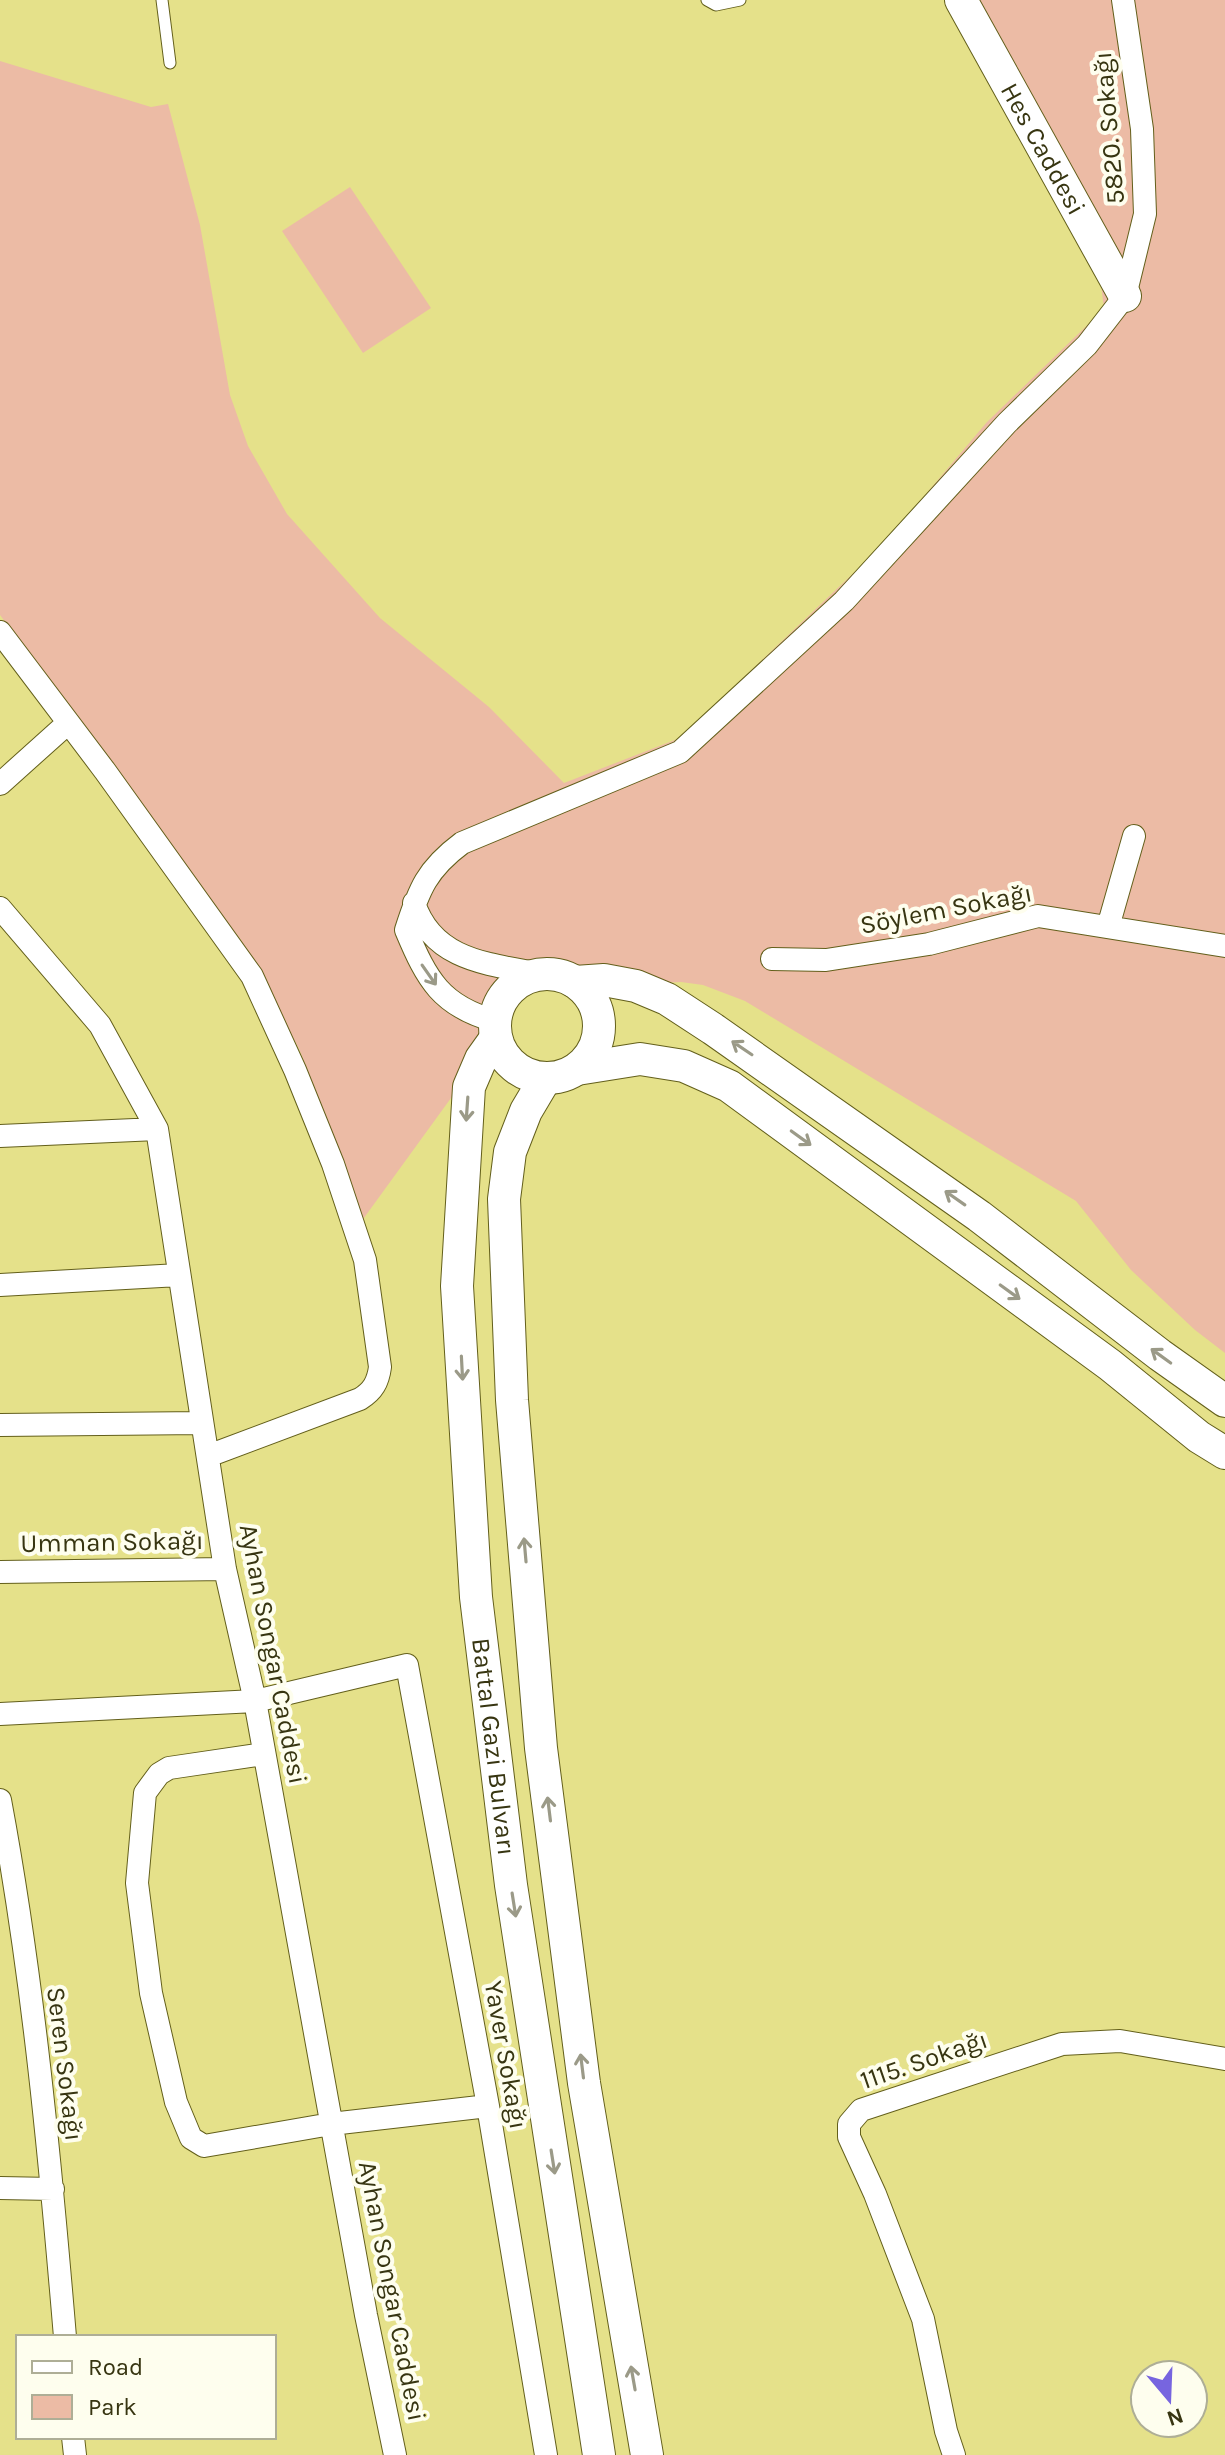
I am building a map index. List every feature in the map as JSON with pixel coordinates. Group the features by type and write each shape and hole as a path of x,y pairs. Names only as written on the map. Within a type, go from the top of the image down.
{"street":[{"name":"Hes Caddesi","path":"961,0 1125,296"},
{"name":"5820. Sokağı","path":"1123,0 1142,129 1145,214 1125,296"},
{"path":"496,1030 444,996 419,961 406,930 422,885 438,861 462,843 680,752 844,601 1007,423 1087,345 1125,296"},
{"path":"0,632 252,976 333,1164 365,1260 380,1367 379,1376 369,1393 208,1456"},
{"path":"0,784 68,723"},
{"path":"1108,927 1134,836"},
{"path":"414,903 421,923 455,954 541,974 558,975 575,982 588,993 597,1008 600,1025 597,1043 589,1058 562,1077 545,1079 514,1067 503,1054 496,1030 500,1005 510,990 524,980 541,974"},
{"name":"Ayhan Songar Caddesi","path":"0,908 100,1025 157,1129 225,1569 255,1701 366,2315 395,2455"},
{"name":"Söylem Sokağı","path":"772,959 826,960 929,944 1038,916 1225,946"},
{"path":"575,982 604,980 636,986 667,999 979,1216 1225,1401"},
{"name":"Battal Gazi Bulvarı","path":"496,1030 469,1087 457,1286 476,1597 511,1885 599,2455"},
{"path":"577,1069 640,1059 684,1066 729,1086 1110,1365 1199,1437 1225,1453"},
{"name":"Battal Gazi Bulvarı","path":"545,1079 526,1111 510,1152 504,1199 512,1400 541,1748 584,2083 647,2455"},
{"path":"0,1136 157,1129"},
{"path":"0,1285 179,1275"},
{"path":"0,1425 202,1423"},
{"name":"Umman Sokağı","path":"0,1572 225,1569"},
{"name":"Yaver Sokağı","path":"255,1701 407,1665 488,2106 546,2455"},
{"path":"0,1714 255,1701"},
{"path":"264,1754 169,1768 159,1774 145,1793 137,1883 151,1993 176,2102 196,2144 204,2146 331,2124 488,2106"},
{"name":"Seren Sokağı","path":"0,1800 12,1865 53,2189 65,2335"},
{"name":"1115. Sokağı","path":"954,2455 946,2431 923,2319 875,2194 849,2137 852,2118 861,2110 1062,2044 1120,2041 1225,2059"},
{"path":"0,2188 53,2189"}],"lane":[{"path":"162,0 170,63"},
{"path":"707,0 716,5 740,0"}],"green space":[{"path":"947,0 1225,0 1225,1353 1195,1330 1131,1270 1076,1201 745,1001 703,985 681,982 639,984 544,970 361,1222 299,1049 241,940 202,892 0,615 0,61 151,107 168,104 200,225 230,395 248,446 287,514 380,618 489,707 564,783 680,738 882,546 987,422 1104,309 1101,284"},
{"path":"350,187 431,308 363,353 282,231"}]}
